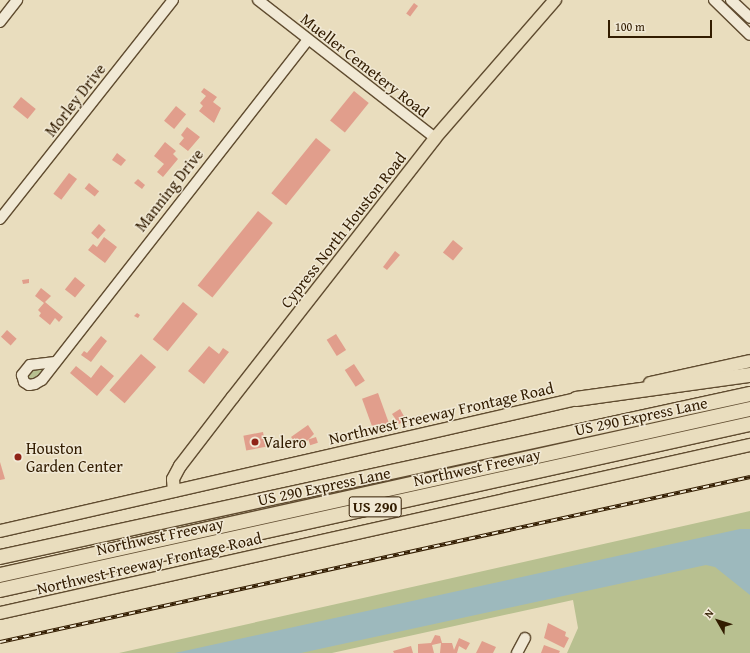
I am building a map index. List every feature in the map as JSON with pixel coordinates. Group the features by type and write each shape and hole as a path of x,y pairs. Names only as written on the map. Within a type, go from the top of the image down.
{"highway":[{"path":"576,399 750,375"},
{"name":"Northwest Freeway","path":"0,557 750,394"},
{"name":"US 290 Express Lane","path":"0,575 750,410"},
{"name":"Northwest Freeway","path":"0,590 750,424"}],"main road":[{"name":"Cypress North Houston Road","path":"174,490 174,479 180,466 435,138 555,0"},
{"name":"Northwest Freeway Frontage Road","path":"0,532 174,490 750,361"},
{"name":"Northwest Freeway Frontage Road","path":"0,614 750,445"}],"street":[{"path":"0,22 17,0"},
{"name":"Morley Drive","path":"0,219 173,0"},
{"name":"Mueller Cemetery Road","path":"258,0 435,138"},
{"path":"714,0 750,34"},
{"path":"731,0 750,18"},
{"name":"Manning Drive","path":"55,362 308,39"},
{"path":"517,653 525,638"}],"green space":[{"path":"46,367 34,382 26,380 27,372 31,368"},
{"path":"750,511 750,653 567,653 578,628 573,600 332,653 119,653"}],"water":[{"path":"740,529 750,529 750,595 715,567 706,565 301,653 175,653"}],"building":[{"path":"414,3 418,6 410,16 406,13"},
{"path":"204,88 217,97 213,102 221,108 214,123 199,111 203,106 200,103 206,96 201,92"},
{"path":"354,91 369,103 345,132 330,121"},
{"path":"21,97 36,109 28,119 13,107"},
{"path":"176,106 186,114 174,129 164,121"},
{"path":"187,127 200,137 188,151 179,144 184,138 181,135"},
{"path":"316,138 331,150 286,205 271,193"},
{"path":"165,142 176,151 173,154 178,159 163,177 157,172 164,164 154,156"},
{"path":"117,153 126,160 121,166 112,160"},
{"path":"69,173 77,179 61,200 53,194"},
{"path":"138,179 145,185 142,189 134,183"},
{"path":"89,183 99,191 95,197 85,188"},
{"path":"258,211 273,223 212,298 198,286"},
{"path":"99,224 106,230 98,239 91,233"},
{"path":"104,237 117,247 105,263 88,250 93,244 97,247"},
{"path":"453,240 463,248 453,261 443,252"},
{"path":"395,251 400,255 387,270 383,267"},
{"path":"75,277 85,285 75,298 65,289"},
{"path":"29,279 29,283 23,284 22,280"},
{"path":"41,288 51,296 45,302 63,317 59,322 55,318 50,325 39,316 41,313 38,310 44,303 35,296"},
{"path":"183,302 198,314 168,351 153,339"},
{"path":"137,313 140,315 138,318 134,316"},
{"path":"7,330 17,339 11,345 1,337"},
{"path":"336,334 346,350 337,356 327,340"},
{"path":"101,336 107,341 91,362 81,355 84,351 87,353"},
{"path":"209,346 219,354 223,348 229,352 204,384 188,371"},
{"path":"141,354 156,367 125,403 110,390"},
{"path":"354,364 365,381 356,387 345,370"},
{"path":"101,365 114,376 97,396 70,373 76,366 91,378"},
{"path":"378,393 390,426 374,432 362,399"},
{"path":"400,409 406,420 399,424 392,414"},
{"path":"308,425 314,434 300,448 291,437"},
{"path":"263,432 266,447 246,451 243,436"},
{"path":"316,437 318,443 310,445 308,439"},
{"path":"0,462 5,479 0,480"},
{"path":"548,623 566,632 565,636 569,638 564,648 544,638"},
{"path":"435,635 440,636 442,643 452,643 454,650 459,638 470,643 466,650 459,646 457,653 440,653 441,643 432,645 434,653 418,653 418,644 431,643"},
{"path":"482,641 496,647 493,653 476,653"},
{"path":"544,645 560,651 559,653 541,653"},
{"path":"411,646 413,653 394,653 393,651"}],"railway":[{"path":"0,642 750,477"}],"place":[{"name":"Valero","path":"255,442"},
{"name":"Houston Garden Center","path":"18,457"}]}
